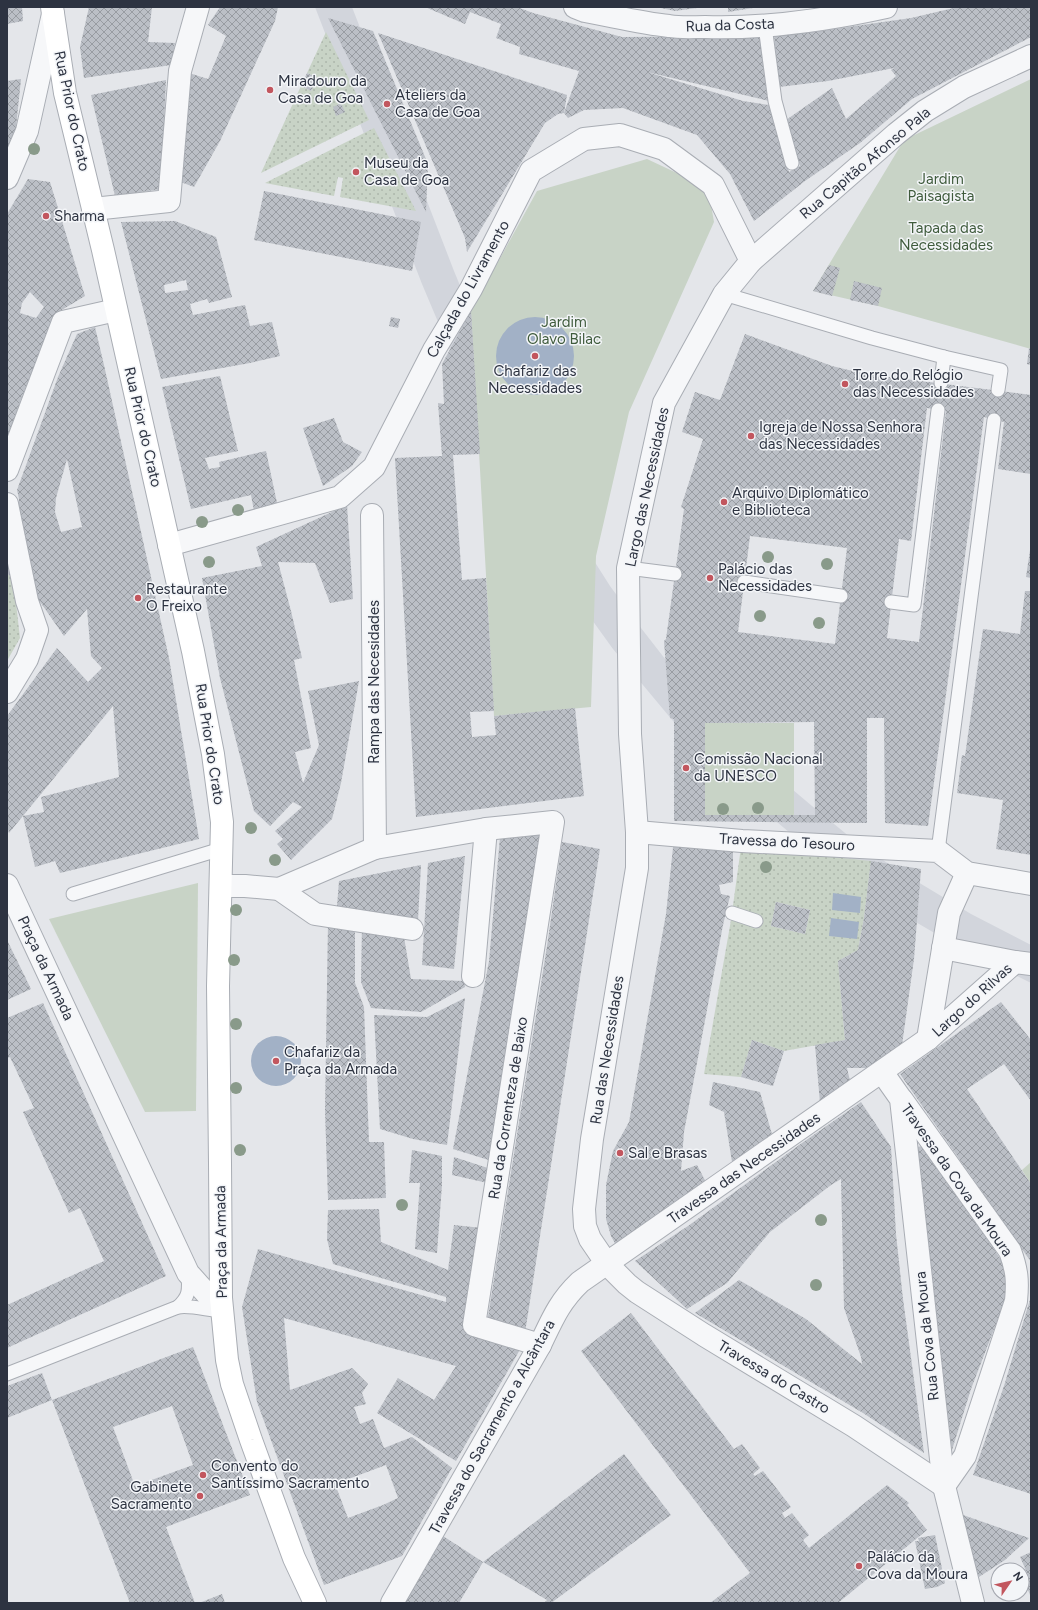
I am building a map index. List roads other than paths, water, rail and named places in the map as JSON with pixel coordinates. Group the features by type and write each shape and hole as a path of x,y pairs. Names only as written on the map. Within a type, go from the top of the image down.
{"street":[{"path":"93,209 169,201 180,71 198,7"},
{"name":"Rua da Costa","path":"575,7 585,11 670,27 722,28 765,26 848,11 886,7"},
{"path":"7,178 27,131 53,11"},
{"name":"Rua Prior do Crato","path":"53,11 65,93 93,209 193,651 213,754 222,822 221,850"},
{"name":"Rua Capitão Afonso Pala","path":"751,261 896,134 925,111 964,87 1031,56"},
{"name":"Calçada do Livramento","path":"169,545 340,497 374,467 434,350 472,289 532,171 584,139 620,135 664,149 670,153 713,185 751,261"},
{"name":"Largo das Necessidades","path":"637,832 630,734 628,568 664,404 724,294 751,261"},
{"path":"7,470 63,322 116,310"},
{"path":"7,504 27,600 37,630 27,659 7,692"},
{"name":"Rampa das Necesidades","path":"372,515 375,848"},
{"name":"Rua da Correnteza de Baixo","path":"486,830 553,822 474,1325 540,1345"},
{"path":"221,886 245,886 279,889 375,848 486,830 473,976"},
{"name":"Travessa do Tesouro","path":"637,832 742,841 938,851"},
{"name":"Rua das Necessidades","path":"606,1264 590,1239 585,1226 584,1209 592,1139 637,868 637,832"},
{"name":"Praça da Armada","path":"221,850 218,994 222,1311"},
{"path":"938,851 968,873 1031,884"},
{"name":"Largo do Rilvas","path":"928,1039 949,914 968,873"},
{"name":"Praça da Armada","path":"7,885 188,1273 222,1311"},
{"path":"279,889 315,914 412,930"},
{"name":"Largo do Rilvas","path":"943,948 1023,963"},
{"name":"Largo do Rilvas","path":"882,1072 928,1039 1023,963"},
{"name":"Travessa das Necessidades","path":"606,1264 882,1072"},
{"name":"Rua Cova da Moura","path":"882,1072 901,1099 944,1486 973,1603"},
{"name":"Travessa da Cova da Moura","path":"901,1099 1010,1251 1016,1269 1018,1283 1016,1301 965,1456 944,1486"},
{"name":"Travessa do Sacramento a Alcântara","path":"392,1603 540,1345 557,1309 568,1294 580,1282 606,1264"},
{"name":"Travessa do Castro","path":"606,1264 626,1284 637,1292 704,1335 854,1426 944,1486"},
{"path":"222,1311 225,1346 232,1384 294,1558 315,1603"}],"lane":[{"path":"765,26 775,100 792,163"},
{"path":"724,294 872,338 1001,370 998,390"},
{"path":"941,383 944,356"},
{"path":"891,602 914,605 938,410"},
{"path":"938,851 994,420"},
{"path":"628,568 675,574"},
{"path":"744,582 841,596"},
{"path":"73,894 221,850"},
{"path":"732,913 756,921"},
{"path":"178,1307 186,1299 189,1289 188,1273"},
{"path":"7,1374 178,1307 189,1306 199,1309 222,1311"}],"water":[{"name":"Chafariz das Necessidades","path":"535,317 550,320 563,328 571,341 574,356 571,371 563,384 550,392 535,395 520,392 507,384 499,371 496,356 499,341 507,328 520,320"},
{"path":"833,893 861,897 860,913 832,910"},
{"path":"831,918 859,922 857,939 829,936"},
{"name":"Chafariz da Praça da Armada","path":"276,1036 285,1038 294,1043 299,1052 301,1061 299,1070 294,1079 285,1084 276,1086 267,1084 258,1079 253,1070 251,1061 253,1052 258,1043 267,1038"}],"place":[{"name":"Miradouro da Casa de Goa","path":"270,90"},
{"name":"Ateliers da Casa de Goa","path":"387,104"},
{"name":"Museu da Casa de Goa","path":"356,172"},
{"name":"Sharma","path":"46,216"},
{"name":"Chafariz das Necessidades","path":"535,356"},
{"name":"Torre do Relógio das Necessidades","path":"845,384"},
{"name":"Igreja de Nossa Senhora das Necessidades","path":"751,436"},
{"name":"Arquivo Diplomático e Biblioteca","path":"724,502"},
{"name":"Palácio das Necessidades","path":"710,578"},
{"name":"Restaurante O Freixo","path":"138,598"},
{"name":"Comissão Nacional da UNESCO","path":"686,768"},
{"name":"Chafariz da Praça da Armada","path":"276,1061"},
{"name":"Sal e Brasas","path":"620,1153"},
{"name":"Convento do Santíssimo Sacramento","path":"203,1475"},
{"name":"Gabinete Sacramento","path":"200,1496"},
{"name":"Palácio da Cova da Moura","path":"859,1566"}],"park label":[{"name":"Jardim Paisagista","path":"941,188"},
{"name":"Tapada das Necessidades","path":"946,236"},
{"name":"Jardim Olavo Bilac","path":"564,330"}]}
